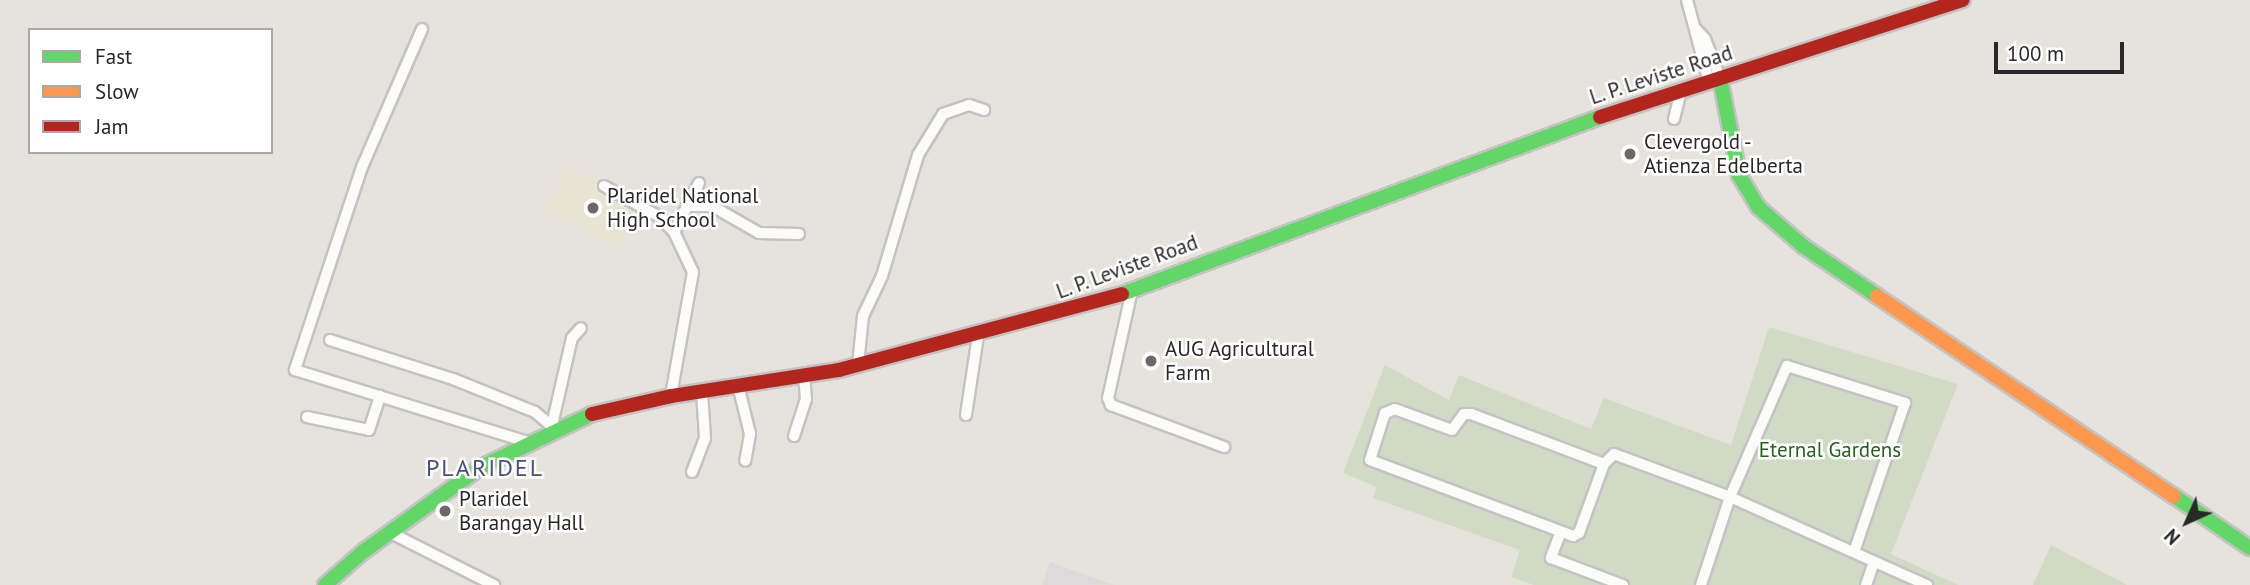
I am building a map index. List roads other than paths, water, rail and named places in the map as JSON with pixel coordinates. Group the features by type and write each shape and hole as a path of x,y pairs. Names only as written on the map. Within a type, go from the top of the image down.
{"main road":[{"name":"L. P. Leviste Road","path":"325,585 389,532 481,467 553,426 671,396 858,365 978,336 1132,290 1607,114 1963,0"},
{"path":"1714,80 1720,94 1739,175 1758,207 1802,246 2250,548"}],"street":[{"path":"1687,0 1696,29 1698,51 1714,80"},
{"path":"422,29 362,167 295,370 527,442"},
{"path":"1674,119 1681,90"},
{"path":"858,365 863,316 882,276 918,155 943,114 970,105 984,110"},
{"path":"674,232 699,183"},
{"path":"604,186 660,217 674,232 693,272 693,290 671,396"},
{"path":"687,206 712,206 759,233 799,234"},
{"path":"1132,290 1108,398 1111,405 1224,447"},
{"path":"330,340 453,379 535,412 553,426 572,338 581,328"},
{"path":"966,415 978,336"},
{"path":"1701,585 1730,497 1787,366 1905,403 1854,552"},
{"path":"794,436 806,399 804,375"},
{"path":"738,385 750,434 745,461"},
{"path":"692,472 705,438 702,391"},
{"path":"307,417 369,430 380,397"},
{"path":"1604,464 1471,414 1464,414 1452,430 1395,409 1385,413 1370,460 1374,465 1560,534 1573,536 1579,533 1604,464 1614,454 1730,497 1927,585"},
{"path":"389,532 494,585"},
{"path":"1560,534 1551,558 1623,585"},
{"path":"1867,585 1874,562"}],"place":[{"name":"Clevergold - Atienza Edelberta","path":"1630,154"},
{"name":"Plaridel National High School","path":"593,208"},
{"name":"AUG Agricultural Farm","path":"1151,361"},
{"name":"Plaridel Barangay Hall","path":"445,511"}],"district":[{"name":"PLARIDEL","path":"485,468"}],"park label":[{"name":"Eternal Gardens","path":"1830,450"}]}
